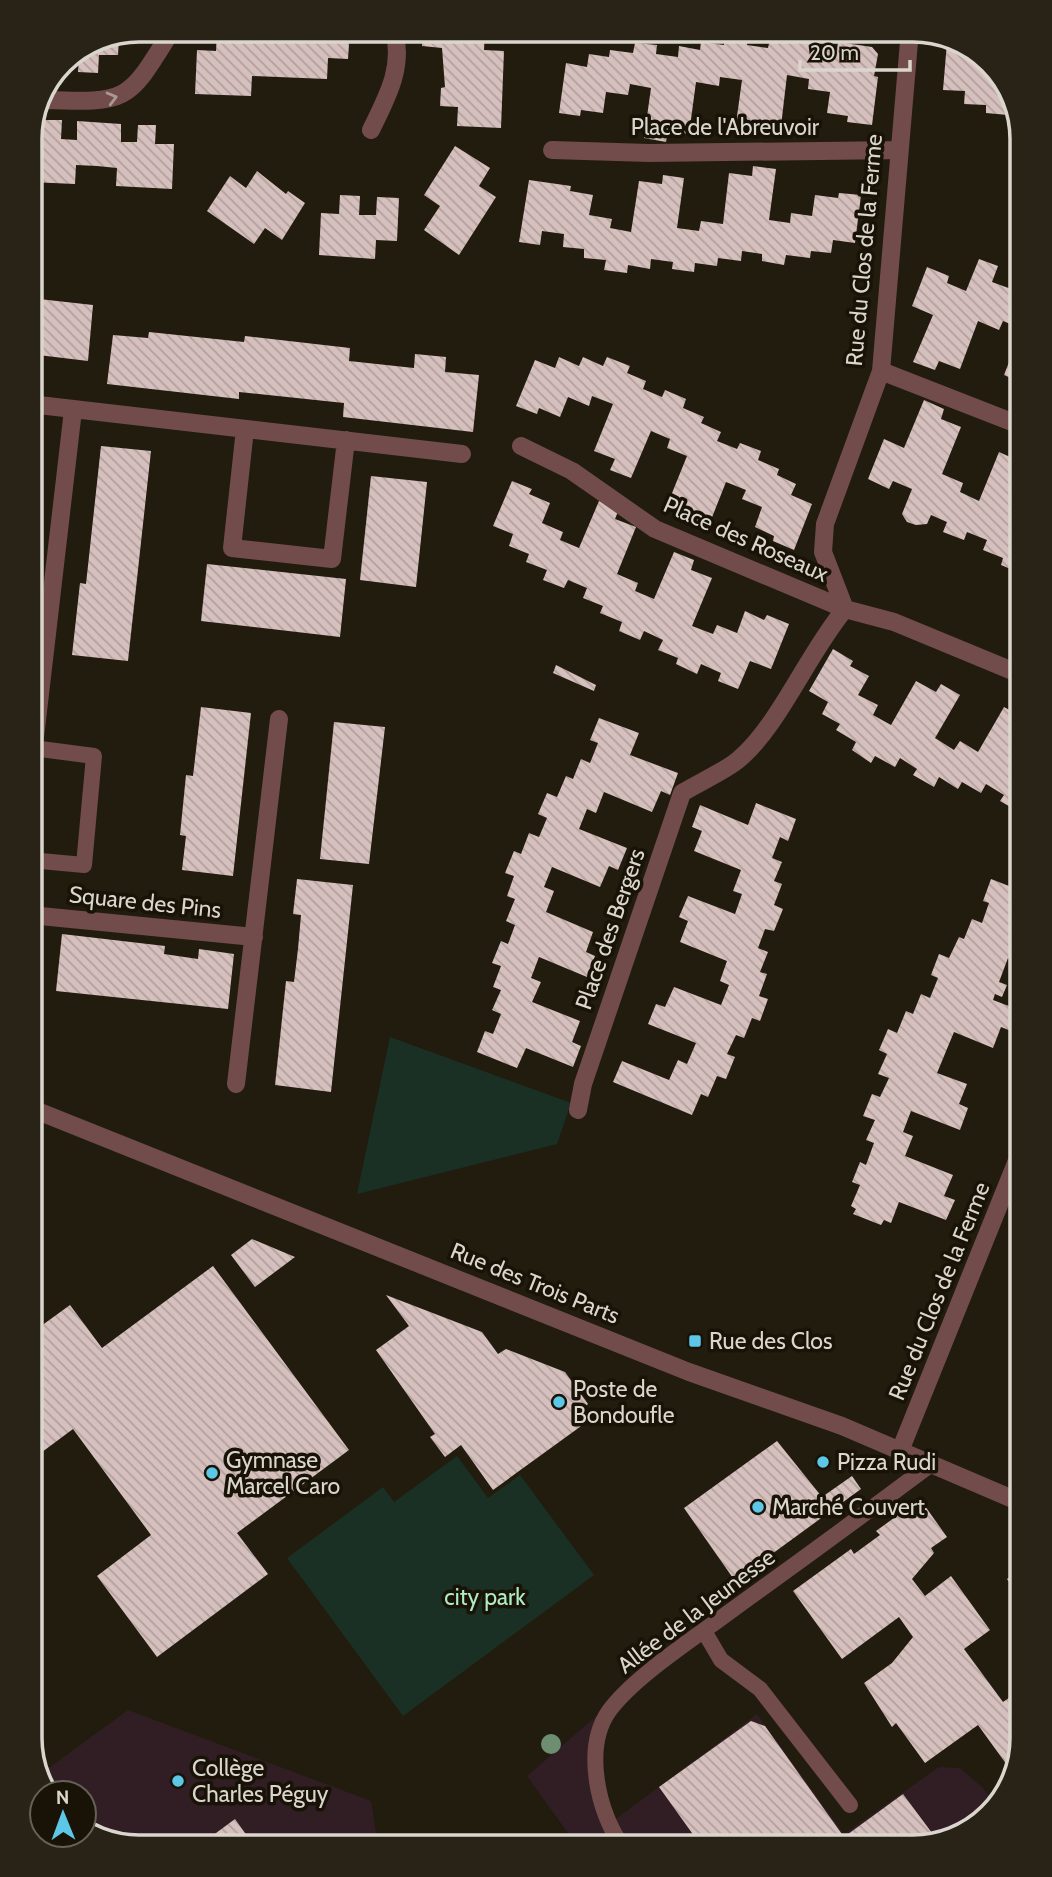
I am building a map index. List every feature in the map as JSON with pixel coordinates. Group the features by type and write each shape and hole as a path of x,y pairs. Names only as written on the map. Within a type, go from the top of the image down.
{"street":[{"path":"50,100 98,102 123,96 143,77 165,42"},
{"path":"371,130 395,81 397,42"},
{"name":"Rue du Clos de la Ferme","path":"845,609 823,552 825,524 881,371 909,42"},
{"name":"Place de l'Abreuvoir","path":"552,150 649,153 898,150"},
{"path":"881,371 1010,421"},
{"path":"42,406 462,454"},
{"path":"42,651 74,410"},
{"path":"245,429 232,548 332,559 346,440"},
{"name":"Place des Roseaux","path":"521,446 572,471 655,529 845,609"},
{"path":"845,609 894,622 1010,670"},
{"name":"Place des Bergers","path":"578,1110 583,1084 682,793 737,761 763,732 823,636 845,609"},
{"path":"236,1084 279,719"},
{"name":"Square des Pins","path":"42,916 254,937"},
{"name":"Rue des Trois Parts","path":"42,1113 678,1368 842,1426 1010,1498"},
{"name":"Rue du Clos de la Ferme","path":"900,1451 1010,1178"}],"lane":[{"path":"42,749 94,756 84,866 42,861"},
{"name":"Allée de la Jeunesse","path":"615,1835 603,1804 596,1772 598,1740 608,1713 631,1689 704,1631 930,1465"},
{"path":"704,1631 721,1660 760,1689 850,1805"}],"shaded area":[{"path":"607,1707 588,1766 591,1795 605,1827 757,1714 844,1834 939,1767 960,1768 990,1797 967,1819 938,1832 926,1834 569,1835 527,1776"},
{"name":"Collège Charles Péguy","path":"128,1710 371,1801 376,1835 120,1833 98,1826 98,1779 51,1779 47,1769"}],"green space":[{"path":"390,1037 571,1103 557,1144 357,1194"},
{"name":"city park","path":"457,1456 488,1498 520,1475 594,1575 403,1716 287,1558 383,1487 394,1502"}],"building":[{"path":"216,42 349,42 348,59 328,58 327,79 252,76 251,96 195,94 197,50 216,51"},
{"path":"422,42 484,42 484,50 504,51 501,128 457,126 458,107 440,106 441,88 445,87 442,48 422,46"},
{"path":"701,42 724,45 724,42 747,42 747,45 768,48 769,42 816,42 815,47 837,50 838,42 872,47 878,54 874,76 878,77 872,125 847,122 848,116 827,113 830,92 808,89 809,79 787,75 781,126 759,123 757,133 735,131 742,80 720,77 719,86 696,82 689,134 668,131 666,142 644,138 651,88 630,84 628,95 606,92 603,113 581,110 580,116 559,113 566,63 587,67 589,54 609,57 610,50 633,53 635,43 657,45 656,54 678,57 679,46 700,50"},
{"path":"119,44 118,55 99,55 98,73 78,72 78,63 90,55"},
{"path":"946,48 967,58 986,75 1000,96 1007,115 986,113 986,105 964,104 965,91 943,90"},
{"path":"44,120 62,120 61,139 77,140 77,121 121,124 121,142 137,142 138,125 156,125 155,144 174,144 172,189 116,186 117,168 97,166 76,165 75,184 42,183"},
{"path":"455,146 490,168 479,186 496,197 459,255 424,230 440,206 424,195"},
{"path":"753,166 776,169 769,220 790,223 791,213 812,216 815,195 838,198 839,193 861,195 855,243 833,240 831,253 811,251 810,258 786,255 784,265 762,261 762,254 742,251 741,261 718,258 717,266 695,263 694,272 672,269 673,262 651,259 650,269 628,265 627,273 604,270 606,260 584,258 584,249 563,247 564,234 542,231 540,245 519,242 529,180 571,186 570,191 593,195 589,215 612,219 610,228 631,232 639,181 662,184 663,175 684,178 677,228 699,231 701,221 723,224 729,173 752,176"},
{"path":"257,171 286,194 288,191 305,203 282,240 265,228 254,244 207,211 230,176 246,188"},
{"path":"340,195 360,196 359,215 376,215 377,197 399,198 397,241 376,240 375,259 319,255 321,213 339,214"},
{"path":"979,259 998,266 992,282 1010,289 1010,324 1003,321 999,330 978,321 960,369 939,361 935,370 913,362 933,315 912,306 927,267 949,276 947,283 966,291"},
{"path":"42,299 93,305 88,361 42,355"},
{"path":"149,332 244,342 245,336 350,348 349,361 414,368 415,354 446,357 445,372 479,375 473,432 343,417 344,403 239,392 239,399 107,384 113,335 148,338"},
{"path":"559,357 579,366 583,357 603,366 607,357 630,366 627,373 646,381 643,389 662,397 665,390 686,399 683,408 704,417 701,423 721,432 717,441 737,449 740,443 761,451 758,460 779,469 777,475 796,484 791,495 812,504 794,550 773,541 774,536 755,527 762,507 742,499 746,490 726,482 707,530 685,521 689,512 668,503 687,456 667,448 670,439 651,431 631,478 610,470 615,459 594,451 613,404 592,396 589,406 568,397 560,417 539,408 537,414 516,406 535,360 555,368"},
{"path":"1010,360 1010,378 1004,375"},
{"path":"924,400 944,409 941,419 961,427 942,474 963,483 960,492 979,501 999,452 1010,457 1010,569 1001,565 1003,558 983,550 987,540 967,532 964,540 943,532 947,522 931,515 927,524 907,522 902,514 912,489 893,481 889,489 868,479 884,439 904,448"},
{"path":"101,446 151,451 128,661 72,655 80,583 86,584"},
{"path":"371,476 427,482 416,587 360,580"},
{"path":"512,481 532,489 529,494 550,503 542,523 563,532 560,540 579,548 599,501 619,509 615,519 636,527 617,574 638,583 635,591 654,599 674,552 694,560 691,570 712,578 692,626 713,634 717,625 737,633 745,611 764,620 767,615 789,624 771,669 750,661 738,689 718,681 721,673 701,664 697,674 676,664 678,658 658,650 663,640 644,631 640,640 619,631 622,622 600,613 603,606 583,598 587,588 568,580 564,588 543,580 547,570 526,562 529,554 509,546 513,534 493,526"},
{"path":"207,564 346,579 340,637 201,621"},
{"path":"833,649 853,661 850,666 869,676 858,695 878,705 873,715 891,725 916,681 936,692 941,684 960,695 935,738 954,750 960,741 978,752 1004,707 1010,710 1010,807 1000,801 1004,795 986,784 981,793 962,782 958,789 939,777 934,787 913,775 917,769 900,758 895,767 875,756 871,763 852,750 856,742 836,730 840,724 822,714 828,702 809,691"},
{"path":"556,665 596,685 594,691 553,673"},
{"path":"201,707 251,713 233,876 182,870 186,836 180,835 186,775 193,776"},
{"path":"599,718 639,733 630,755 678,773 670,795 661,791 652,812 604,792 596,813 587,809 579,829 627,848 618,870 609,866 600,887 552,867 544,887 554,891 546,912 593,932 586,952 595,956 587,977 539,957 531,978 541,982 532,1002 580,1021 572,1042 581,1046 573,1067 526,1048 517,1068 477,1052 485,1031 493,1034 501,1014 492,1010 501,990 493,987 501,966 492,963 501,941 508,944 515,925 506,921 515,899 507,896 514,876 505,873 514,851 521,854 529,833 539,837 547,818 538,814 547,793 557,797 566,776 573,779 581,759 590,763 598,743 590,740"},
{"path":"334,722 385,727 369,864 320,859"},
{"path":"756,803 796,819 788,841 780,837 772,858 782,862 774,881 782,884 774,905 783,909 774,931 765,929 758,948 768,952 760,972 767,974 759,996 768,999 760,1021 752,1018 744,1038 736,1035 727,1054 735,1057 726,1079 717,1076 708,1097 701,1094 692,1115 613,1082 622,1061 669,1080 678,1060 687,1064 696,1043 648,1024 656,1004 665,1007 674,987 721,1005 729,985 720,981 727,961 680,942 688,921 679,917 688,896 735,914 742,894 733,891 741,870 694,851 702,831 692,827 700,805 748,825"},
{"path":"297,879 353,885 331,1092 275,1085 286,981 294,982 298,949 301,915 293,914"},
{"path":"991,879 1010,886 1010,959 1008,958 999,982 1007,985 1002,997 995,994 993,1000 1010,1007 1010,1031 1001,1027 993,1048 954,1032 937,1073 967,1084 959,1104 968,1108 960,1130 911,1111 903,1132 913,1136 905,1156 953,1175 944,1196 955,1200 946,1220 899,1202 891,1223 884,1220 881,1225 853,1214 856,1209 851,1206 860,1185 852,1182 860,1162 866,1165 874,1143 866,1140 875,1120 863,1116 872,1094 880,1097 889,1078 878,1074 887,1054 879,1050 888,1029 897,1033 906,1011 913,1014 921,994 930,998 938,978 931,975 939,954 949,958 959,937 964,939 972,919 982,923 989,903 983,901"},
{"path":"62,934 165,946 164,954 198,959 199,949 234,954 228,1009 56,991"},
{"path":"252,1239 295,1257 255,1287 231,1255"},
{"name":"Gymnase Marcel Caro","path":"213,1266 349,1450 237,1533 268,1574 157,1657 97,1576 151,1535 73,1429 42,1452 42,1325 70,1305 102,1348"},
{"path":"386,1295 482,1332 498,1354 506,1349 565,1372 588,1404 578,1413 584,1424 493,1490 461,1445 445,1457 430,1437 435,1434 376,1350 409,1326"},
{"path":"777,1441 822,1497 852,1476 861,1489 735,1581 684,1508"},
{"path":"920,1499 947,1537 931,1548 934,1553 912,1579 925,1596 951,1576 990,1630 964,1649 1003,1702 1010,1697 1010,1738 1007,1764 978,1725 925,1763 896,1723 892,1727 864,1683 892,1663 913,1637 899,1617 842,1659 793,1591 851,1549 854,1554 880,1535 876,1531"},
{"path":"751,1721 765,1726 843,1835 693,1835 659,1787"},
{"path":"903,1794 932,1833 847,1835"},
{"path":"235,1819 246,1835 213,1835"}],"place":[{"name":"Rue des Clos","path":"695,1341"},
{"name":"Poste de Bondoufle","path":"559,1402"},
{"name":"Pizza Rudi","path":"823,1462"},
{"name":"Gymnase Marcel Caro","path":"212,1473"},
{"name":"Marché Couvert","path":"758,1507"},
{"name":"Collège Charles Péguy","path":"178,1781"}]}
